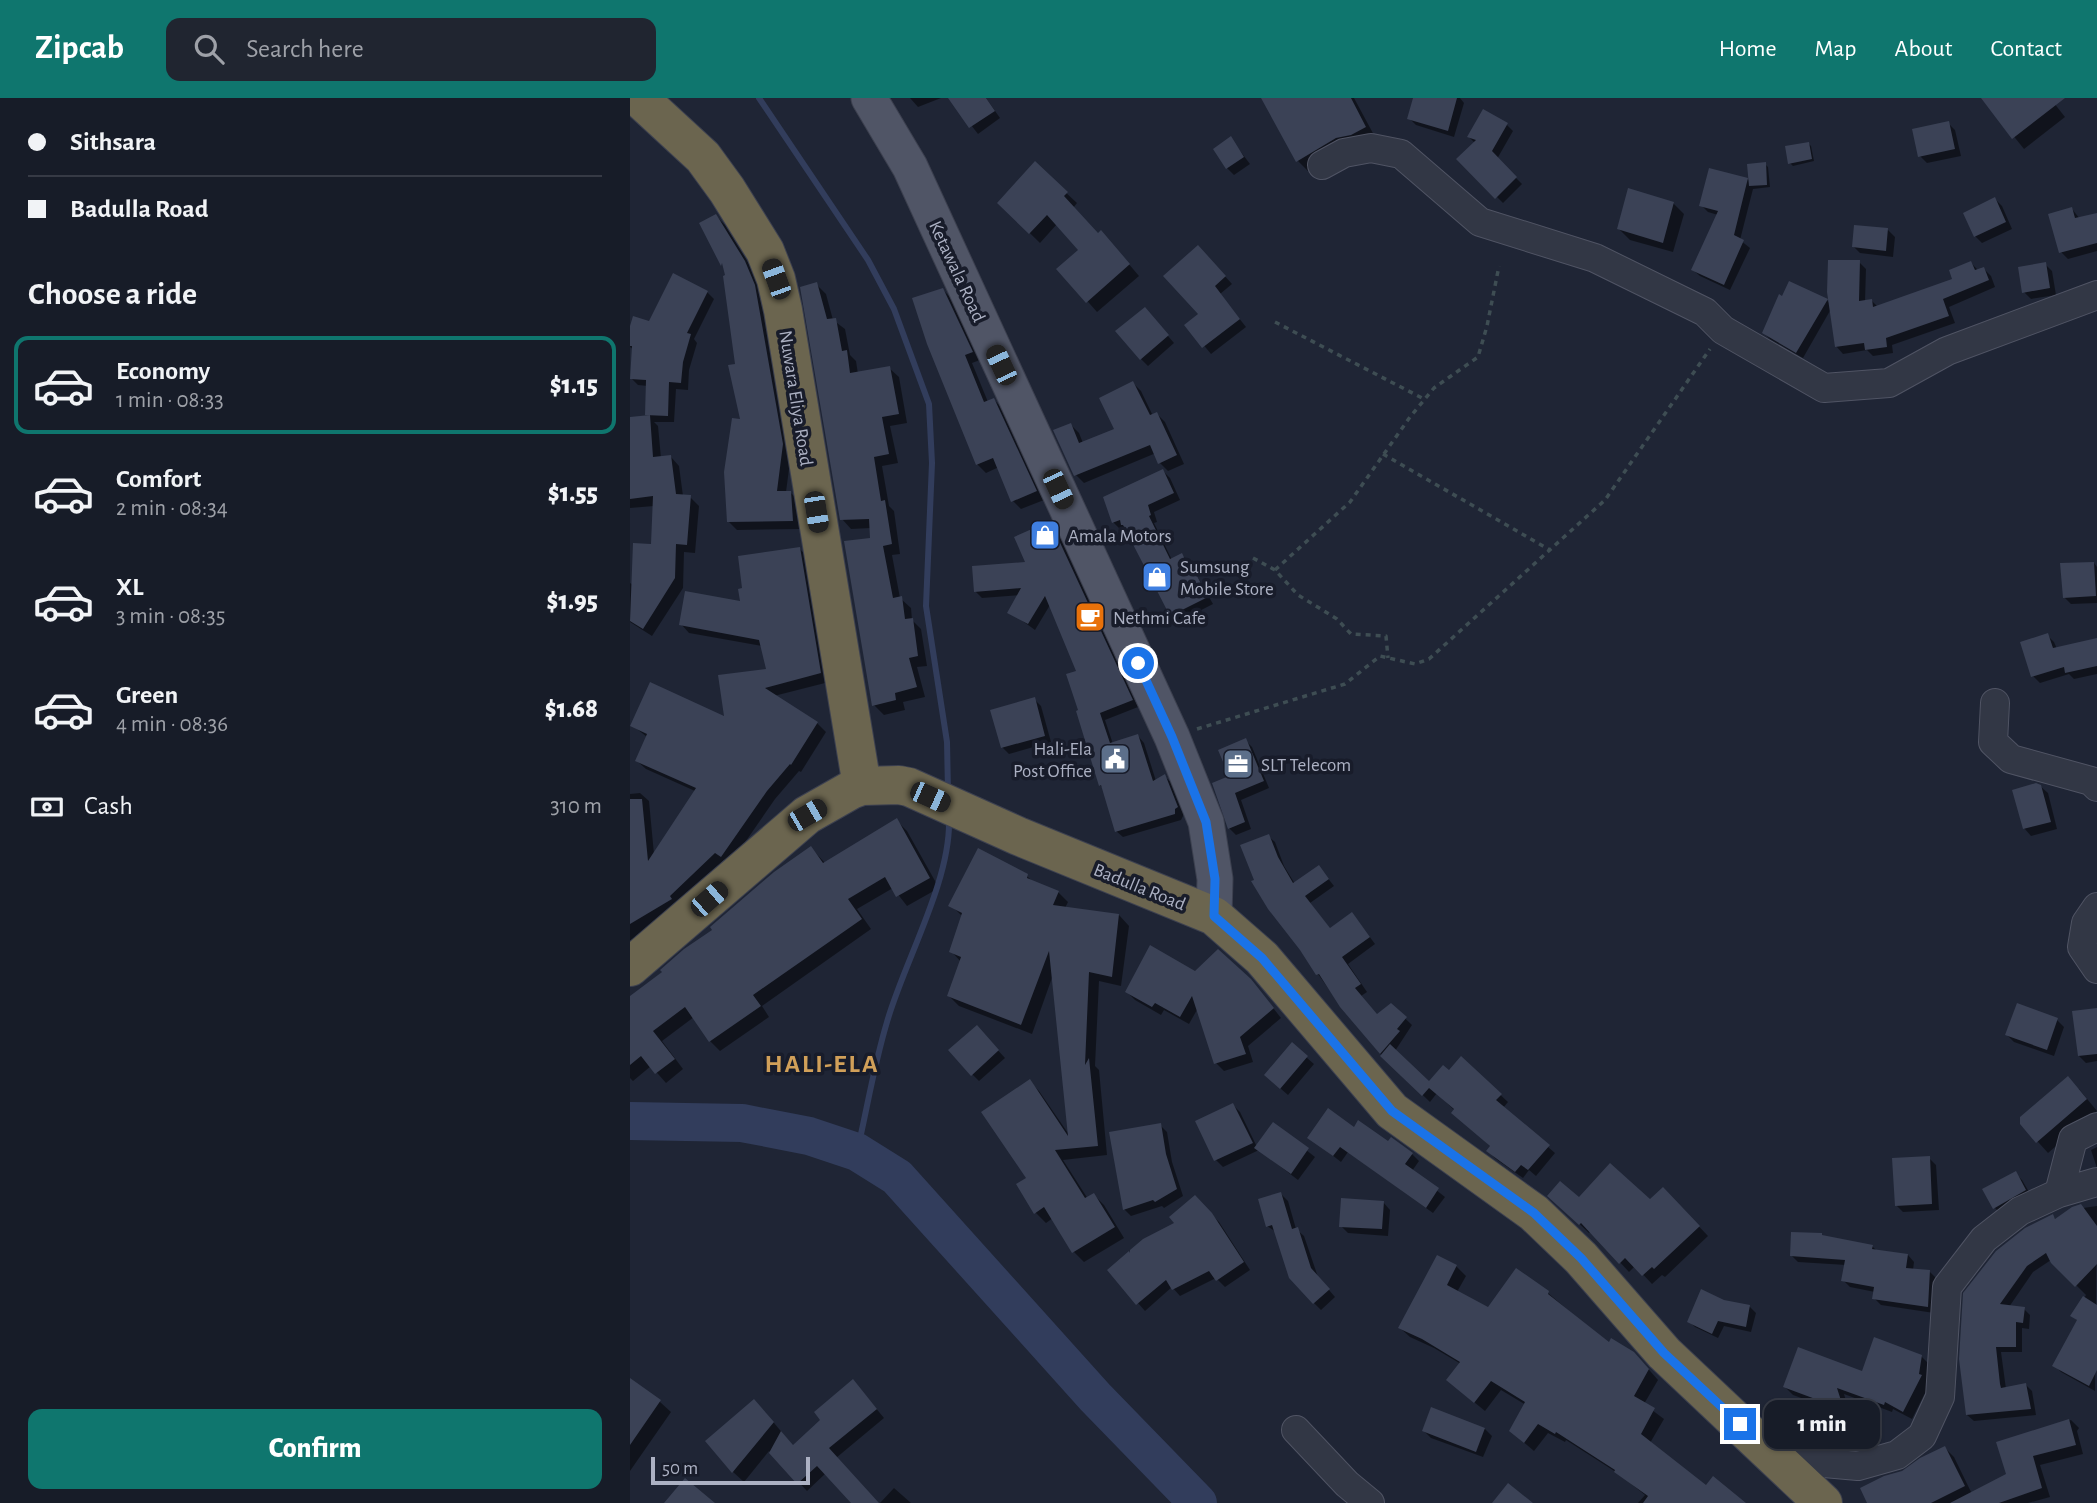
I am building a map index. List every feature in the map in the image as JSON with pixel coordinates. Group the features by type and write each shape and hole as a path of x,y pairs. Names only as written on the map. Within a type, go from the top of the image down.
{"highway":[{"name":"Nuwara Eliya Road","path":"639,98 704,157 765,251 776,279 862,786"},
{"name":"Badulla Road","path":"862,786 909,787 995,826 1214,916 1262,958 1392,1111 1534,1213 1581,1258 1664,1353 1823,1503"},
{"path":"630,967 807,815 862,786"}],"main road":[{"name":"Ketawala Road","path":"869,98 910,167 1172,737 1206,822 1215,879 1214,916"}],"street":[{"path":"1322,165 1344,153 1371,148 1401,154 1480,222 1595,258 1705,312 1723,330 1824,388 1889,383 1947,351 2097,296"},
{"path":"1994,703 1993,742 2011,759 2091,781 2097,787"},
{"path":"2097,907 2086,923 2082,947 2097,969"},
{"path":"2059,1193 2073,1139 2097,1127"},
{"path":"1779,1460 1858,1466 1897,1455 1922,1436 1940,1397 1947,1287 1983,1239 2020,1211 2059,1193 2097,1182"},
{"path":"1296,1430 1370,1503"}],"path":[{"path":"1275,570 1350,502 1434,388 1478,357 1499,266"},
{"path":"1275,322 1424,399"},
{"path":"1172,737 1345,684 1380,656 1415,664 1429,659 1605,500 1723,330"},
{"path":"1383,454 1550,550"},
{"path":"1253,558 1275,570 1298,595 1337,619 1351,634 1385,636 1388,658"}],"building":[{"path":"948,98 986,98 995,111 969,128"},
{"path":"1261,98 1351,98 1366,127 1351,135 1336,138 1296,162"},
{"path":"1413,98 1457,98 1448,131 1407,119"},
{"path":"1981,98 2065,98 2012,139"},
{"path":"1483,109 1508,123 1492,151 1517,177 1495,199 1456,159 1476,140 1467,137"},
{"path":"1949,121 1955,149 1918,157 1912,129"},
{"path":"1231,136 1244,157 1226,169 1213,149"},
{"path":"1809,142 1812,159 1788,164 1785,146"},
{"path":"1035,161 1068,192 1064,196 1098,233 1101,230 1130,264 1086,303 1056,269 1078,250 1047,215 1029,234 997,203"},
{"path":"1766,162 1767,185 1749,186 1747,164"},
{"path":"1709,168 1748,178 1734,235 1744,240 1724,285 1691,270 1718,211 1699,206"},
{"path":"1628,188 1674,202 1663,243 1617,229"},
{"path":"1995,197 2006,222 1974,237 1963,213"},
{"path":"2072,207 2075,218 2097,213 2097,243 2059,253 2048,214"},
{"path":"716,214 745,261 755,285 783,444 777,491 791,491 793,521 727,522 724,472 732,418 740,419 728,365 735,364 722,263 721,266 699,223"},
{"path":"1854,225 1888,228 1886,251 1852,247"},
{"path":"1198,245 1226,276 1215,286 1240,319 1202,348 1184,325 1198,314 1163,276"},
{"path":"1828,260 1860,260 1859,301 1872,299 1873,307 1952,279 1949,270 1971,261 1975,270 1984,267 1989,280 1943,299 1949,316 1886,338 1887,347 1865,350 1864,343 1835,347 1827,292"},
{"path":"2046,262 2050,288 2022,293 2018,267"},
{"path":"673,273 708,291 687,333 691,334 683,362 681,383 669,382 668,416 645,415 646,380 630,379 630,326 633,316 649,321"},
{"path":"1789,281 1828,299 1796,353 1762,333 1779,294 1782,296"},
{"path":"817,282 827,319 836,318 842,351 847,350 850,373 890,366 899,414 882,417 889,454 874,457 892,544 883,546 893,598 902,596 905,619 913,618 918,656 909,658 917,687 895,693 896,700 872,706 844,541 870,538 869,519 840,520 800,287"},
{"path":"943,288 973,352 965,355 984,402 994,398 1037,491 1011,502 993,458 976,465 927,344 912,298"},
{"path":"1145,307 1169,335 1140,360 1115,331"},
{"path":"1133,381 1150,415 1157,412 1177,455 1158,464 1150,445 1074,476 1053,430 1071,423 1079,443 1114,429 1099,398"},
{"path":"650,415 653,457 671,455 676,494 691,495 687,545 676,544 675,578 643,629 630,621 633,543 651,544 653,496 630,499 630,417"},
{"path":"1163,469 1174,493 1148,505 1149,516 1170,559 1182,553 1193,576 1196,574 1208,597 1170,616 1120,520 1112,523 1103,497"},
{"path":"1050,521 1133,700 1100,713 1110,743 1138,734 1153,781 1165,774 1178,807 1175,814 1115,832 1066,674 1076,671 1045,596 1028,624 1007,613 1021,588 974,592 972,566 1025,562 1014,537"},
{"path":"800,547 821,673 765,688 818,722 791,765 767,791 721,857 715,853 670,896 672,899 630,924 630,799 642,799 648,861 696,788 635,761 647,734 630,726 650,682 724,716 718,675 766,669 759,640 679,625 685,591 740,601 738,589 742,588 738,556"},
{"path":"2094,562 2096,596 2063,598 2060,563"},
{"path":"2048,633 2053,648 2097,638 2097,666 2065,673 2064,667 2031,677 2020,642"},
{"path":"1035,697 1045,736 1001,748 990,710"},
{"path":"1246,738 1264,781 1235,793 1245,822 1228,829 1212,783 1229,776 1218,750"},
{"path":"2036,783 2041,785 2051,822 2023,829 2012,790"},
{"path":"897,818 930,878 896,897 885,877 848,899 862,919 753,995 761,1006 709,1042 685,1007 653,1031 675,1059 655,1074 641,1056 630,1065 630,996 662,972 660,970 684,949 712,930 710,927 774,872 811,846 823,863"},
{"path":"1269,834 1293,883 1319,865 1329,879 1305,896 1330,928 1352,912 1370,937 1342,957 1361,984 1355,988 1377,1014 1391,1003 1407,1017 1397,1029 1400,1031 1380,1054 1340,1007 1319,974 1316,975 1251,881 1254,880 1240,845"},
{"path":"978,848 1028,874 1027,878 1059,891 1053,905 1119,914 1112,977 1089,972 1085,1065 1089,1058 1098,1146 1055,1150 1085,1198 1094,1193 1115,1227 1072,1253 1044,1207 1034,1214 1016,1184 1026,1178 981,1112 1030,1079 1068,1136 1049,951 1021,1025 947,996 961,957 949,952 962,913 948,906"},
{"path":"1150,945 1195,971 1218,949 1251,979 1274,1008 1240,1037 1246,1054 1214,1064 1192,996 1180,1017 1155,1003 1152,1007 1125,992"},
{"path":"2017,1003 2058,1018 2047,1050 2005,1035"},
{"path":"2097,1008 2097,1054 2078,1056 2072,1011"},
{"path":"977,1025 999,1050 971,1076 948,1050"},
{"path":"1292,1042 1308,1056 1280,1089 1264,1075"},
{"path":"1390,1044 1429,1081 1443,1065 1449,1070 1461,1056 1502,1094 1496,1100 1550,1145 1528,1170 1521,1165 1515,1172 1486,1151 1490,1146 1451,1113 1454,1109 1429,1088 1422,1096 1380,1056"},
{"path":"2068,1076 2087,1099 2036,1143 2020,1124 2020,1117"},
{"path":"1233,1103 1253,1143 1214,1161 1195,1121"},
{"path":"1328,1108 1354,1127 1358,1120 1388,1141 1391,1137 1413,1153 1405,1164 1439,1188 1426,1208 1340,1147 1333,1156 1307,1138"},
{"path":"1273,1122 1309,1148 1291,1174 1254,1148"},
{"path":"1161,1123 1166,1154 1177,1189 1155,1202 1153,1200 1123,1210 1109,1132"},
{"path":"1930,1156 1932,1204 1895,1206 1892,1158"},
{"path":"1610,1163 1650,1199 1663,1187 1700,1226 1654,1269 1652,1267 1642,1276 1625,1258 1619,1264 1581,1223 1579,1225 1547,1196 1560,1181 1579,1197"},
{"path":"2016,1171 2026,1190 1993,1209 1982,1189"},
{"path":"1281,1192 1292,1229 1298,1227 1311,1268 1330,1289 1313,1304 1289,1278 1272,1225 1266,1227 1258,1199"},
{"path":"1195,1195 1212,1213 1244,1262 1216,1281 1209,1271 1172,1290 1166,1280 1136,1305 1107,1270 1129,1251 1130,1253 1143,1239 1174,1223 1169,1217"},
{"path":"1341,1198 1384,1201 1382,1229 1339,1227"},
{"path":"2081,1204 2097,1226 2097,1264 2075,1287 2051,1263 2046,1253 2027,1266 2000,1304 2025,1307 2023,1323 2016,1322 2016,1347 1996,1347 2001,1388 2026,1383 2031,1409 1966,1415 1959,1359 1963,1293 1996,1251 2025,1228 2053,1214 2055,1219"},
{"path":"1791,1232 1822,1233 1873,1245 1872,1249 1908,1254 1906,1268 1930,1270 1928,1307 1872,1299 1874,1287 1841,1281 1845,1260 1790,1256"},
{"path":"1437,1255 1457,1265 1447,1285 1488,1307 1516,1268 1549,1291 1548,1294 1609,1342 1611,1338 1634,1352 1649,1369 1634,1396 1655,1408 1641,1434 1706,1485 1713,1476 1746,1503 1643,1503 1648,1496 1614,1472 1615,1470 1556,1432 1555,1434 1538,1424 1524,1443 1509,1431 1525,1402 1491,1381 1474,1403 1446,1380 1460,1362 1398,1328"},
{"path":"1701,1289 1724,1300 1750,1305 1746,1327 1718,1321 1712,1334 1687,1322"},
{"path":"2083,1296 2097,1305 2097,1370 2089,1386 2052,1366 2077,1320 2070,1316"},
{"path":"1874,1337 1922,1355 1919,1374 1922,1375 1903,1412 1885,1402 1884,1405 1837,1388 1851,1432 1811,1445 1796,1444 1785,1411 1818,1400 1783,1387 1798,1347 1862,1371"},
{"path":"630,1378 661,1400 630,1445"},
{"path":"853,1379 877,1409 829,1448 879,1503 851,1503 817,1466 797,1484 769,1453 781,1431 793,1445 820,1420 814,1412"},
{"path":"754,1399 774,1422 732,1473 705,1441"},
{"path":"1431,1407 1485,1428 1476,1452 1422,1431"},
{"path":"2069,1419 2076,1445 2033,1456 2042,1488 1999,1503 1950,1503 2006,1474 1996,1442"},
{"path":"1945,1446 1965,1486 1931,1503 1867,1503 1860,1488 1884,1476 1902,1471 1920,1458"},
{"path":"685,1478 715,1503 664,1503"},
{"path":"1508,1483 1533,1503 1492,1503"}],"waterway":[{"path":"759,98 868,260 894,309 929,404 932,463 926,606 947,742 948,791"},
{"path":"857,1152 887,1022 943,868 949,819"},
{"path":"630,1121 742,1123 809,1136 857,1152 897,1177 1095,1397 1198,1503"}],"place":[{"name":"Amala Motors","path":"1045,535"},
{"name":"Sumsung Mobile Store","path":"1157,577"},
{"name":"Nethmi Cafe","path":"1090,617"},
{"name":"Hali-Ela Post Office","path":"1115,759"},
{"name":"SLT Telecom","path":"1238,764"}],"district":[{"name":"HALI-ELA","path":"822,1063"}],"route":[{"path":"1138,663 1172,737 1206,822 1215,879 1214,916 1262,958 1392,1111 1534,1213 1581,1258 1664,1353 1740,1424"}]}
